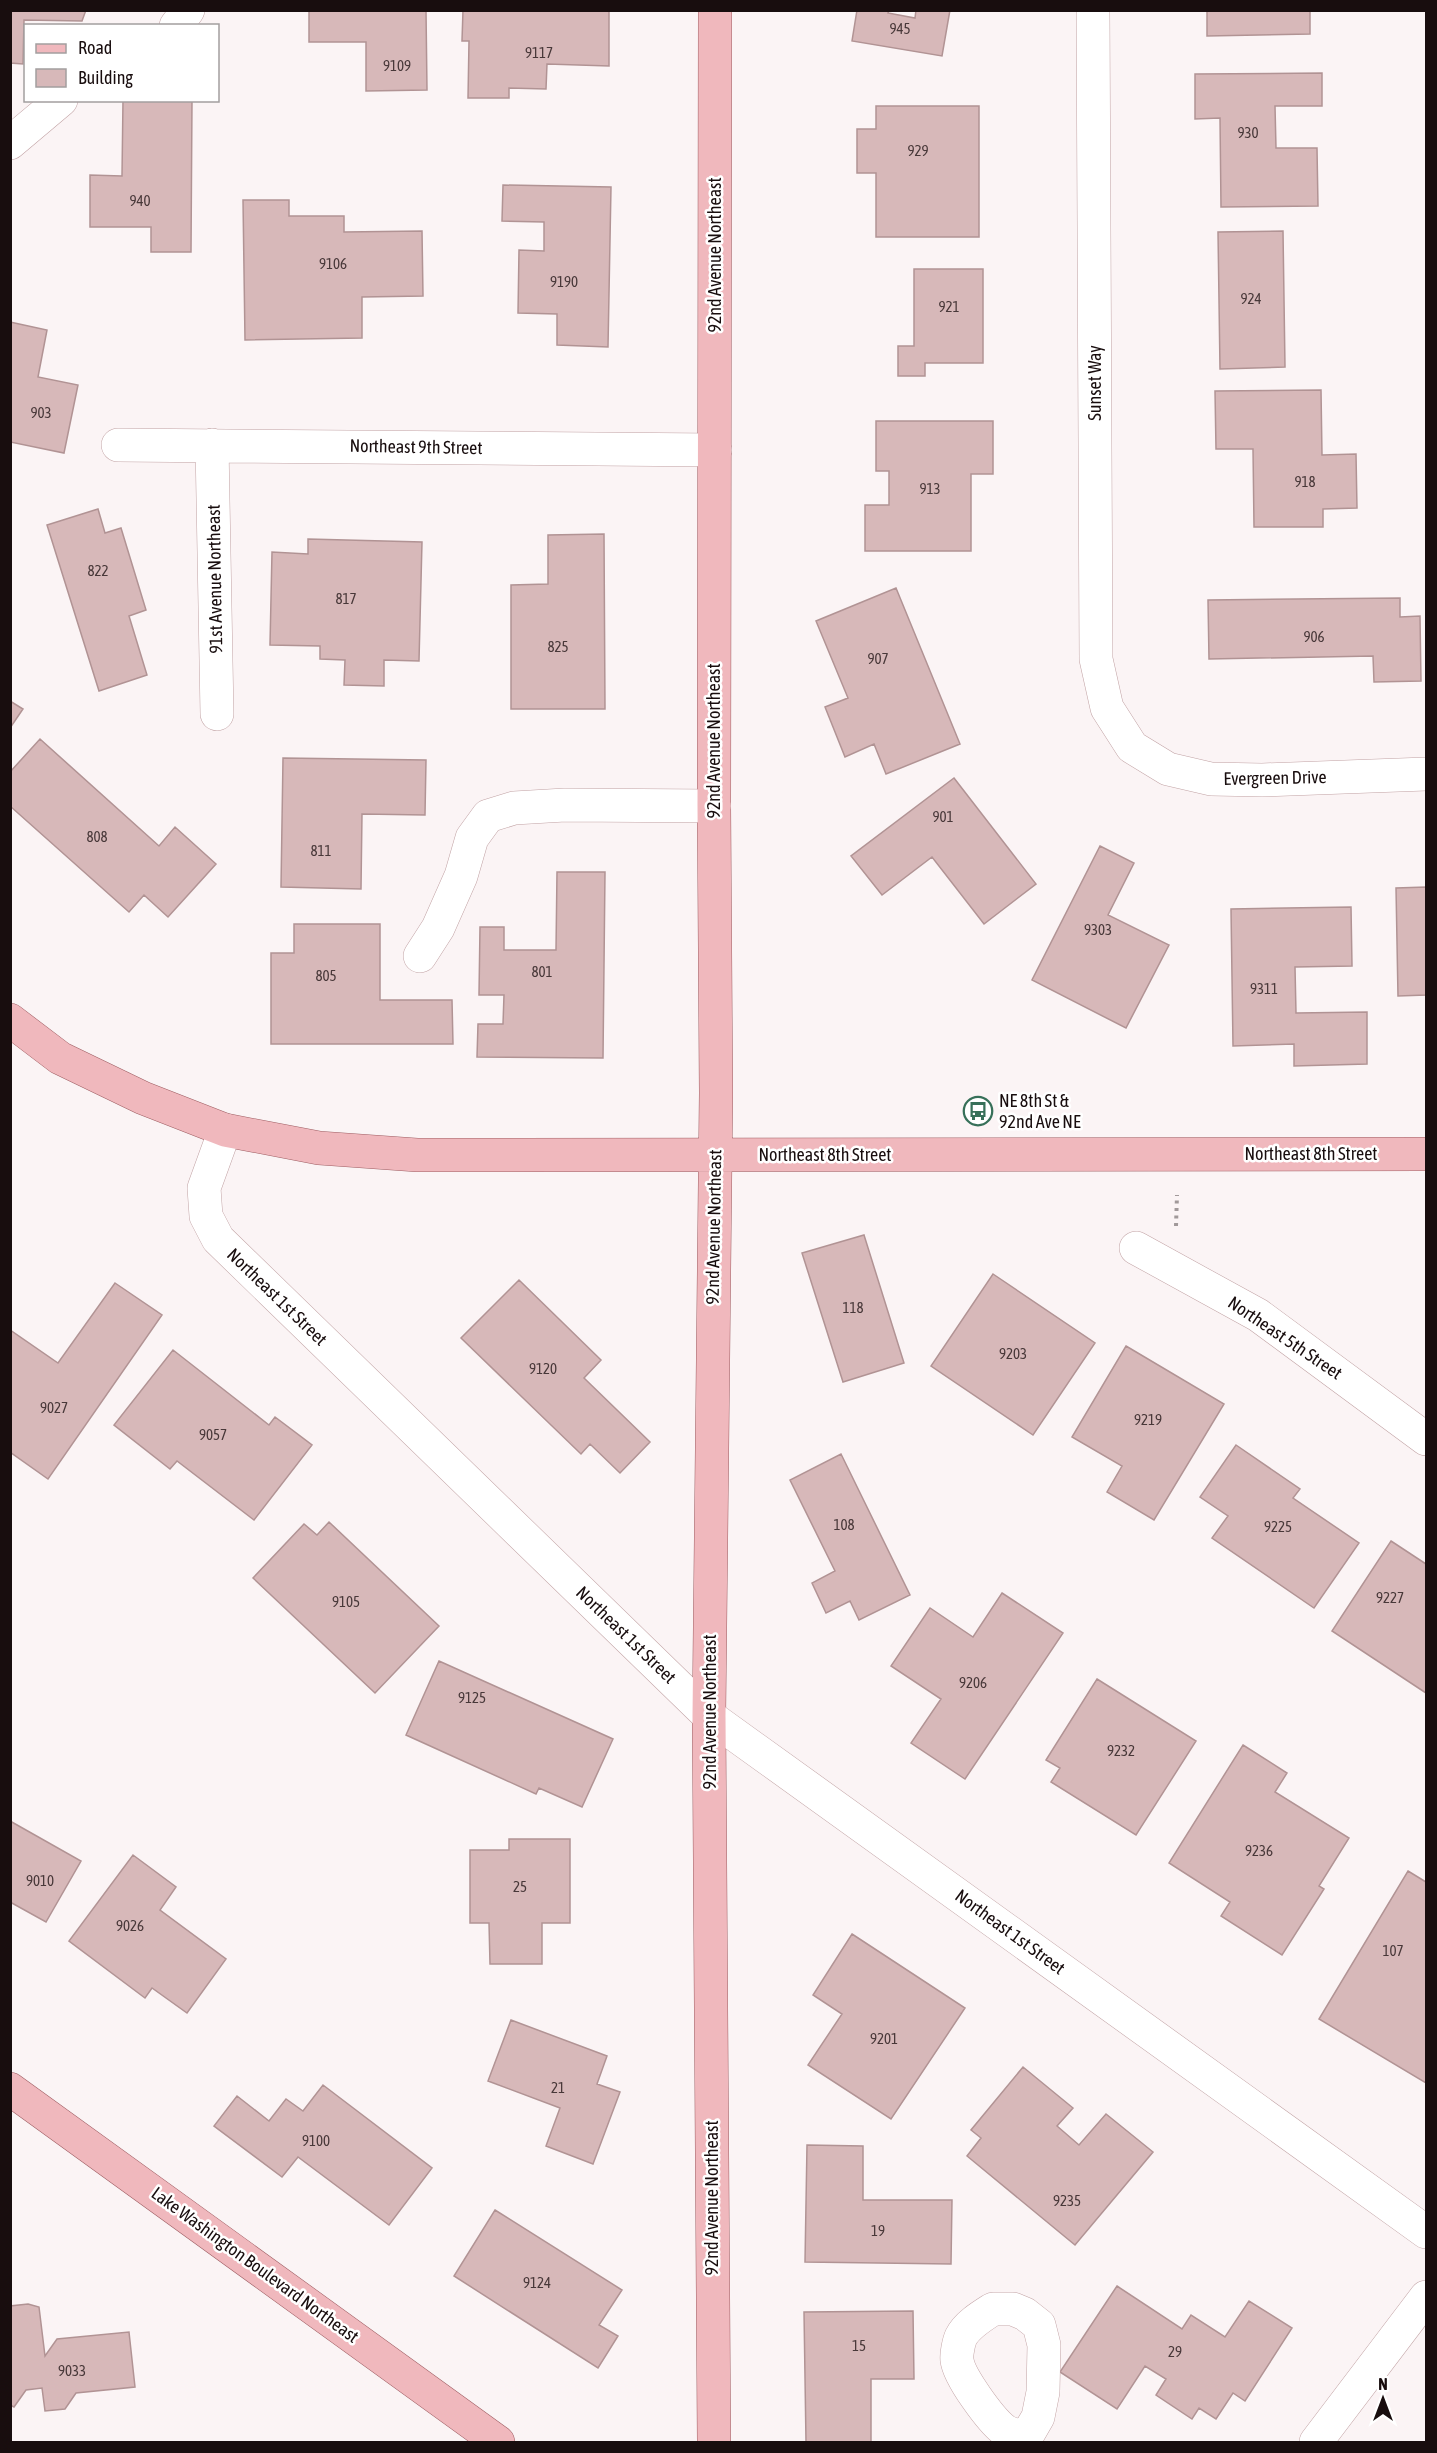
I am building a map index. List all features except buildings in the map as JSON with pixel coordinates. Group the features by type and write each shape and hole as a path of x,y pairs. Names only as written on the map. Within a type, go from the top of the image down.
{"main road":[{"name":"92nd Avenue Northeast","path":"714,2442 709,1716 714,1154 715,10"},
{"path":"10,1020 60,1058 143,1098 225,1130"},
{"name":"Northeast 8th Street","path":"225,1130 319,1148 417,1155 1426,1154"},
{"name":"Lake Washington Boulevard Northeast","path":"10,2089 498,2442"}],"street":[{"path":"178,24 188,10"},
{"name":"Sunset Way","path":"1093,10 1096,659 1107,708 1132,747"},
{"path":"10,143 59,102"},
{"name":"Northeast 9th Street","path":"118,445 715,450"},
{"name":"91st Avenue Northeast","path":"212,445 217,714"},
{"name":"Evergreen Drive","path":"1132,747 1168,769 1211,779 1262,780 1426,774"},
{"path":"420,956 438,928 461,876 472,838 488,816 514,808 565,805 714,806"},
{"name":"Northeast 1st Street","path":"225,1130 204,1188 206,1216 218,1239 709,1716 1426,2232"},
{"name":"Northeast 5th Street","path":"1136,1248 1258,1315 1426,1439"},
{"path":"1316,2442 1426,2297"}],"place":[{"name":"NE 8th St & 92nd Ave NE","path":"978,1111"}]}
